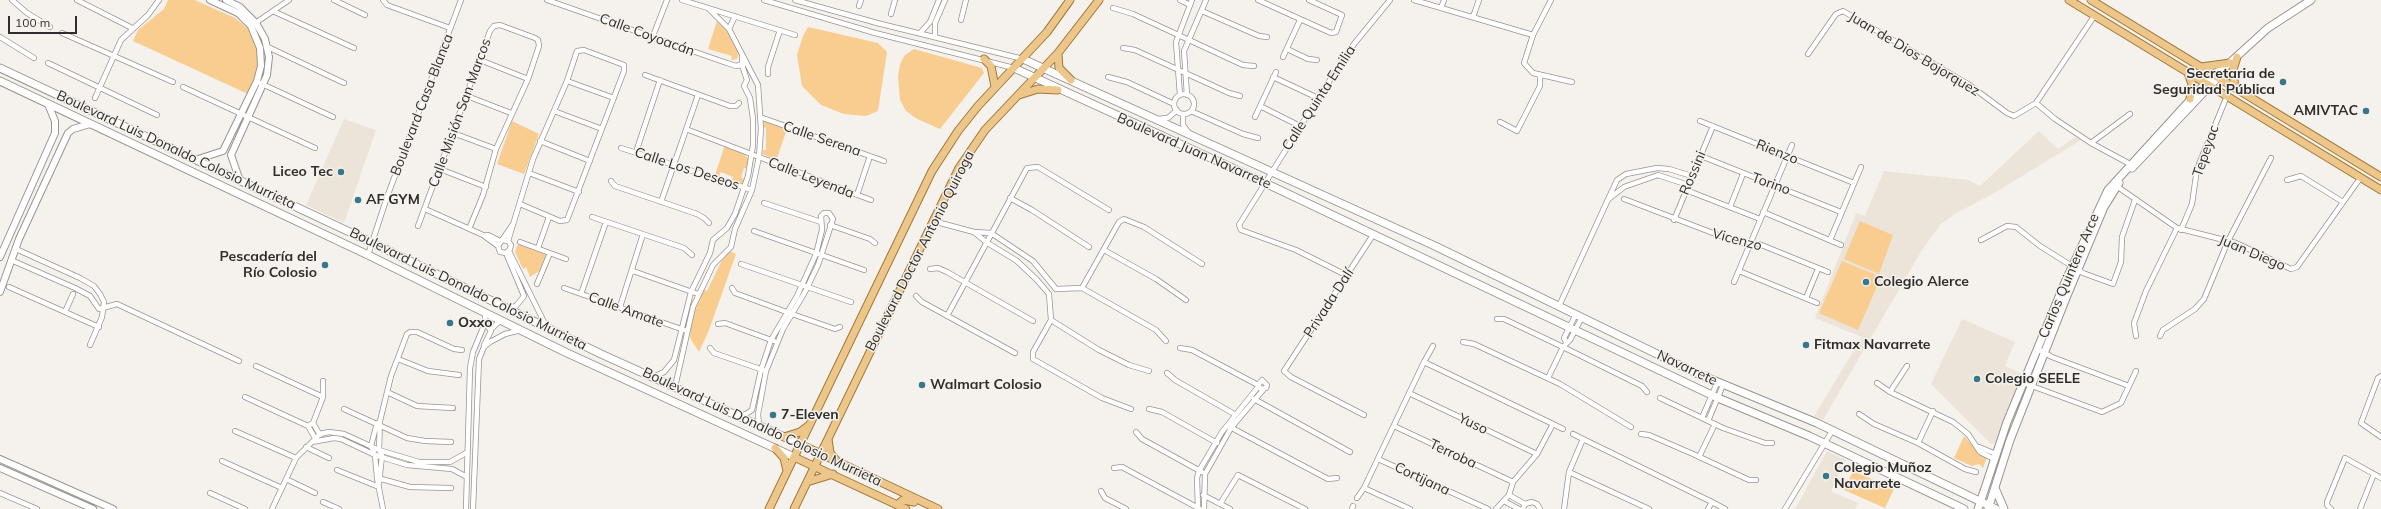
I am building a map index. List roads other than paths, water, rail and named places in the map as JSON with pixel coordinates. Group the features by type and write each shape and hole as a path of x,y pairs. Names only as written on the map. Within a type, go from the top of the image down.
{"main road":[{"name":"Boulevard Doctor Antonio Quiroga","path":"769,509 932,171 958,131 995,87 1023,59 1070,0"},
{"name":"Boulevard Doctor Antonio Quiroga","path":"794,509 933,221 972,147 1015,96 1058,53 1099,0"},
{"path":"2069,0 2381,190"},
{"path":"2091,0 2099,2 2216,77 2381,177"},
{"path":"2201,67 2230,63 2268,28 2311,0"},
{"path":"1058,53 1059,68 1071,80"},
{"path":"2235,88 2233,70 2237,57"},
{"path":"984,59 994,73 995,87"},
{"name":"Boulevard Juan Navarrete","path":"1023,59 1381,221"},
{"name":"Carlos Quintero Arce","path":"2114,184 2230,63"},
{"name":"Boulevard Luis Donaldo Colosio Murrieta","path":"0,68 373,243 601,354 759,425 938,509"},
{"name":"Boulevard Juan Navarrete","path":"1014,68 1263,182 1374,235"},
{"path":"2188,73 2192,90 2190,99"},
{"path":"1015,96 1038,89 1056,88 1054,81 1061,76"},
{"name":"Boulevard Luis Donaldo Colosio Murrieta","path":"0,81 368,255 544,342 833,474 901,508"},
{"name":"Carlos Quintero Arce","path":"1979,506 1992,457 2037,349 2114,184 2130,164 2165,130 2190,99 2209,85"},
{"path":"136,145 141,135"},
{"name":"Navarrete","path":"1381,221 1720,384 1832,431 1979,506 1991,508"},
{"name":"Navarrete","path":"1374,235 1573,328 1715,397 1824,444 1964,509"},
{"name":"Carlos Quintero Arce","path":"1991,508 1995,488 2010,440 2045,354 2075,268"},
{"path":"544,342 566,348 595,361 598,360 601,354"},
{"path":"615,375 622,369 646,374"},
{"path":"784,437 800,432 810,425"},
{"path":"828,439 830,453 839,463"},
{"path":"775,448 784,458 787,471"},
{"path":"807,482 833,474"},
{"path":"1995,488 2004,509"},
{"path":"901,508 903,500 908,500 931,509"}],"street":[{"path":"12,0 27,14 50,27"},
{"path":"77,0 132,28"},
{"path":"95,98 122,40 132,28 148,15 158,0"},
{"path":"195,160 224,151 257,81 260,66 260,52 254,25 238,13 210,0"},
{"path":"226,0 245,11 268,47 269,66 264,84 231,155"},
{"path":"254,25 275,12 289,0"},
{"path":"334,0 364,15"},
{"path":"383,0 387,5 450,28"},
{"name":"Boulevard Casa Blanca","path":"368,255 387,197 461,0"},
{"name":"Calle Coyoacán","path":"549,0 653,36 720,62 736,66 748,63"},
{"path":"653,36 667,0"},
{"path":"682,0 795,35"},
{"path":"764,0 841,23 1014,68"},
{"path":"795,0 920,34 1023,59"},
{"path":"859,6 861,0"},
{"path":"891,14 895,0"},
{"path":"920,34 932,22 942,0"},
{"path":"961,20 966,0"},
{"path":"1174,104 1180,96 1177,69 1178,36 1191,2 1180,0"},
{"path":"1191,111 1193,102 1187,95 1183,55 1187,40 1206,0"},
{"path":"1258,0 1331,33 1336,32 1343,17 1340,14 1308,0"},
{"name":"Calle Quinta Emilia","path":"1348,276 1296,250 1238,228 1263,182 1272,171 1318,98 1368,27 1390,0"},
{"path":"1414,0 1533,35"},
{"path":"1441,8 1444,0"},
{"path":"1473,17 1479,0"},
{"path":"1551,0 1533,35 1524,63 1533,73 1572,82"},
{"path":"675,387 687,331 698,294 713,265 731,247 733,237 752,190 759,157 760,117 758,85 753,78 748,63 742,56 729,29 709,8"},
{"path":"1113,8 1133,14 1243,65 1254,66"},
{"path":"1202,11 1259,36 1267,37"},
{"path":"275,12 354,48"},
{"name":"Juan de Dios Bojorquez","path":"1808,54 1836,14 1843,12 1968,84 2011,116 2020,114 2036,103"},
{"path":"841,23 844,14"},
{"path":"2095,15 2036,103 2050,116 2090,143 2130,164"},
{"path":"729,29 735,16"},
{"path":"1283,57 1300,20"},
{"path":"932,22 935,37"},
{"name":"Calle Misión San Marcos","path":"418,226 480,60 494,26 500,25 535,38 538,40 539,46 528,79 511,113 496,149 486,187 469,229"},
{"path":"768,74 768,67 780,30"},
{"path":"62,33 173,82"},
{"path":"0,37 34,58"},
{"path":"268,47 344,83"},
{"path":"1123,48 1135,50 1240,96"},
{"path":"1287,49 1308,59 1317,60"},
{"path":"508,252 500,252 500,242 512,224 520,204 540,141 567,81 575,54 579,50 624,65 624,72 566,221 550,217 520,204"},
{"path":"653,377 664,372 672,364 691,292 710,253 714,240 724,231 735,214 745,188 752,153 752,109 749,94 744,86 747,80 742,65 742,56"},
{"path":"480,60 528,79"},
{"path":"48,63 157,115"},
{"path":"1255,117 1276,72"},
{"path":"644,75 730,106 736,106 739,103"},
{"path":"1500,122 1517,131 1540,86 1540,75"},
{"path":"1108,77 1127,82 1174,104 1177,110 1183,114"},
{"path":"1273,77 1318,98"},
{"path":"747,80 753,78"},
{"path":"636,152 660,80"},
{"path":"257,81 333,117"},
{"path":"567,81 614,98"},
{"path":"182,87 315,148"},
{"path":"661,202 698,95"},
{"path":"1180,96 1187,95"},
{"path":"467,96 511,113"},
{"name":"Tepeyac","path":"2136,336 2134,323 2146,290 2192,204 2197,169 2227,96"},
{"path":"0,257 55,133 55,121 48,104"},
{"path":"1260,106 1300,126"},
{"path":"752,109 759,108"},
{"path":"1156,119 1168,118 1177,110"},
{"path":"554,111 602,129"},
{"path":"1183,114 1191,111 1243,134 1258,138"},
{"path":"1183,114 1183,125 1190,134"},
{"path":"2090,143 2130,114"},
{"name":"Calle Serena","path":"760,117 884,161"},
{"name":"Rienzo","path":"1700,121 1854,183"},
{"path":"0,292 11,260 68,133 73,128 90,124"},
{"name":"Rossini","path":"1674,220 1713,126"},
{"name":"Calle Leyenda","path":"686,129 752,153 871,200"},
{"path":"453,133 496,149"},
{"path":"232,135 238,138"},
{"path":"540,141 590,161"},
{"path":"1734,282 1792,145"},
{"name":"Calle Los Deseos","path":"621,148 752,190"},
{"path":"224,151 231,155 240,181"},
{"path":"857,195 870,156"},
{"name":"Torino","path":"1700,156 1842,212"},
{"path":"2160,336 2164,329 2195,309 2204,298 2228,241 2271,158"},
{"path":"947,316 1024,171 1031,166 1038,167 1109,210"},
{"path":"1830,240 1861,167"},
{"path":"1559,306 1617,180 1626,174 1657,168 1670,169 1692,176"},
{"path":"1657,168 1658,175"},
{"path":"440,169 486,187"},
{"path":"529,173 578,192"},
{"path":"1730,207 1743,174"},
{"path":"1610,198 1624,187 1658,175 1760,219"},
{"path":"2287,180 2300,176 2343,202"},
{"name":"Juan Diego","path":"2114,184 2135,200 2179,229 2228,241 2285,267 2293,269 2361,177"},
{"path":"611,181 615,186 701,216 709,223"},
{"path":"1010,198 1032,210 1089,247"},
{"name":"Vicenzo","path":"1624,199 1674,220 1739,243 1759,244 1828,272"},
{"path":"1981,240 2008,226 2013,226 2040,246 2075,268 2105,283 2114,283 2121,262 2122,237 2135,200"},
{"path":"764,203 821,222"},
{"path":"425,209 500,242 508,240"},
{"path":"1763,212 1841,245"},
{"path":"739,416 752,410 759,393 771,340 818,254 833,219 830,213 822,214 822,230 818,254 809,286 792,314 764,371"},
{"path":"538,248 550,217"},
{"path":"592,217 684,248 692,256"},
{"path":"1082,288 1122,219 1127,219 1144,227 1202,264"},
{"path":"933,221 974,232 991,233 1033,261 1056,290"},
{"path":"582,294 606,222"},
{"path":"508,240 513,229 512,224"},
{"path":"830,225 870,239 875,243"},
{"path":"724,231 733,237"},
{"path":"754,231 864,270"},
{"path":"974,232 986,242 1017,261 1038,280 1048,294 1051,320 1032,357 1102,398 1131,409"},
{"path":"620,307 633,271 635,256 643,234"},
{"name":"Privada Dalí","path":"1364,415 1291,377 1284,371 1374,235"},
{"path":"508,240 511,245 508,252 524,296 516,306 508,308"},
{"path":"520,242 566,259"},
{"path":"16,249 80,278 94,286 100,294 103,308 99,327 90,345"},
{"path":"1104,250 1156,279 1186,300"},
{"path":"508,252 547,328"},
{"path":"537,284 550,253"},
{"path":"710,253 716,258 720,258"},
{"path":"11,260 90,296 99,309 117,304 239,361"},
{"path":"741,264 809,286 851,302"},
{"path":"930,269 938,268 965,281 1033,321"},
{"path":"1806,298 1818,268"},
{"path":"633,271 698,294"},
{"path":"1739,271 1817,303"},
{"path":"9,287 99,327"},
{"name":"Calle Amate","path":"564,288 687,331"},
{"path":"732,288 735,293 792,314 835,328 840,326"},
{"path":"1048,294 1056,290 1082,288 1156,330 1166,341"},
{"path":"65,312 73,294"},
{"path":"916,296 922,302 1015,353"},
{"path":"466,509 465,476 471,357 485,323 485,312"},
{"path":"1548,378 1566,342 1564,338 1573,328 1579,316"},
{"path":"1497,319 1504,319 1563,347 1642,386 1648,392"},
{"path":"473,509 479,359 491,329 501,320"},
{"path":"1051,320 1099,350 1129,365 1149,371"},
{"path":"485,323 491,329"},
{"path":"718,324 724,323 777,343"},
{"path":"484,347 497,338 521,330"},
{"path":"383,509 375,455 371,446 387,392 407,334 414,331 454,349 462,350"},
{"path":"1463,342 1474,344 1548,378 1631,427"},
{"path":"1357,498 1364,488 1433,346"},
{"path":"710,348 714,353 764,371"},
{"path":"1180,348 1192,350 1259,387"},
{"path":"2037,349 2052,357 2129,386"},
{"path":"471,357 479,359"},
{"path":"398,359 428,371 459,375"},
{"path":"1424,362 1563,429"},
{"path":"256,366 323,397"},
{"path":"1890,392 1907,366"},
{"path":"2024,383 2102,412 2121,404 2136,371"},
{"path":"1167,373 1174,380 1240,418"},
{"path":"2381,376 2378,378 2360,423 2381,436"},
{"path":"308,426 313,423 323,397 323,382"},
{"path":"1877,383 1890,392 1933,411 1953,422 1979,447 1988,451 1992,457"},
{"path":"1708,421 1720,384"},
{"path":"1199,509 1197,478 1199,471 1226,425 1259,387"},
{"path":"1204,509 1205,474 1231,428 1256,400 1259,387"},
{"path":"387,392 417,406 453,408"},
{"path":"759,393 759,425"},
{"name":"Yuso","path":"1409,394 1537,454"},
{"path":"245,397 308,426 317,440"},
{"path":"1251,397 1350,452"},
{"path":"1702,418 1715,397"},
{"path":"1660,398 1715,424 1765,443 1772,443"},
{"path":"344,409 378,423 381,427 407,438 424,442 451,442"},
{"path":"1149,409 1162,412 1221,446"},
{"path":"1918,443 1933,411"},
{"path":"1859,414 1874,424 1918,443 1960,467 1976,472"},
{"path":"313,423 320,434"},
{"path":"1496,509 1507,502 1510,496 1512,482 1537,454 1553,424"},
{"path":"1698,457 1715,424"},
{"path":"1226,425 1328,479 1337,478"},
{"name":"Terroba","path":"1394,426 1512,482"},
{"path":"379,482 382,456 379,450 381,427"},
{"path":"235,431 296,458"},
{"path":"1785,509 1832,431"},
{"path":"320,434 329,432 344,434 379,450 412,461 445,463 455,460 466,452"},
{"path":"1136,432 1142,439 1205,474"},
{"path":"317,440 320,434"},
{"path":"1573,434 1725,509"},
{"path":"1641,434 1649,435 1749,480 1756,480"},
{"path":"272,509 296,458 306,447 317,440 341,439 375,455 414,466 456,470 465,476"},
{"path":"1566,509 1569,472 1583,440"},
{"path":"467,444 476,445"},
{"path":"306,447 330,458"},
{"path":"1979,447 1980,452 1992,457"},
{"path":"2331,509 2327,505 2327,502 2343,459 2348,457 2381,478"},
{"path":"0,459 113,509"},
{"name":"Cortijana","path":"1378,459 1488,509"},
{"path":"222,461 282,488"},
{"path":"1114,468 1122,467 1199,509"},
{"path":"0,468 93,509"},
{"path":"337,470 379,482 410,487 451,488"},
{"path":"1569,472 1649,509"},
{"path":"2362,508 2374,474"},
{"path":"1220,504 1238,475 1305,509"},
{"path":"286,479 315,493"},
{"path":"1364,488 1410,509"},
{"path":"1101,491 1105,498 1126,509"},
{"path":"0,493 37,509"},
{"path":"210,493 245,509"},
{"path":"1197,494 1204,495 1230,509"},
{"path":"1510,496 1524,507 1534,502 1540,509"},
{"path":"323,502 339,509"},
{"path":"1507,502 1520,509"},
{"path":"1708,509 1712,502"}],"place":[{"name":"Secretaria de Seguridad Pública","path":"2283,82"},
{"name":"AMIVTAC","path":"2366,111"},
{"name":"Liceo Tec","path":"341,172"},
{"name":"AF GYM","path":"358,200"},
{"name":"Pescadería del Río Colosio","path":"325,265"},
{"name":"Colegio Alerce","path":"1866,282"},
{"name":"Oxxo","path":"450,323"},
{"name":"Fitmax Navarrete","path":"1806,345"},
{"name":"Colegio SEELE","path":"1977,379"},
{"name":"Walmart Colosio","path":"922,385"},
{"name":"7-Eleven","path":"773,415"},
{"name":"Colegio Muñoz Navarrete","path":"1826,476"}]}
